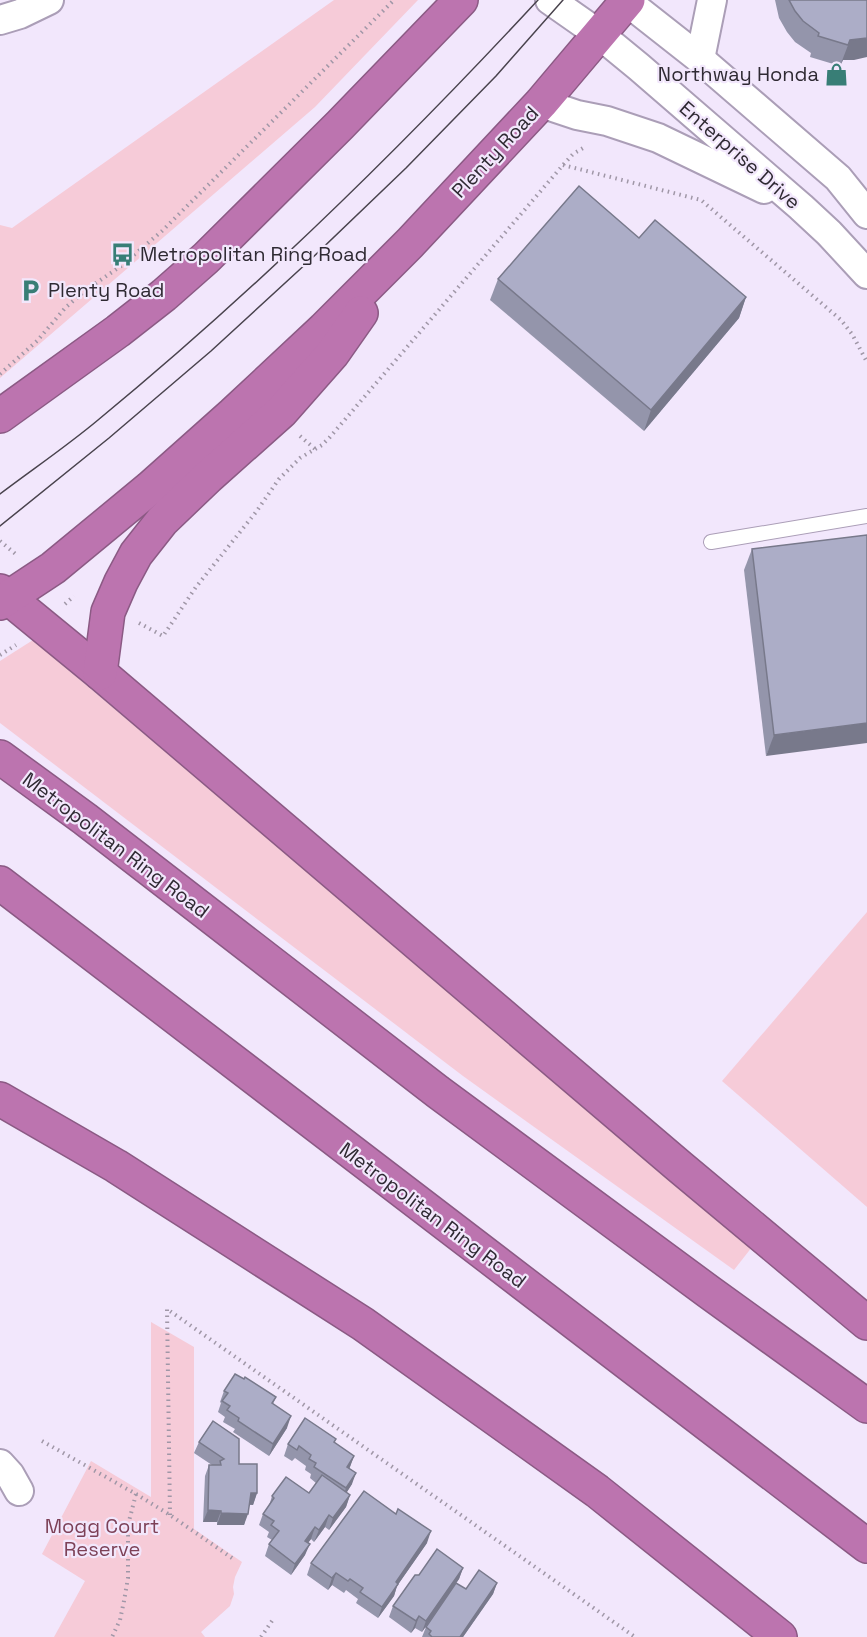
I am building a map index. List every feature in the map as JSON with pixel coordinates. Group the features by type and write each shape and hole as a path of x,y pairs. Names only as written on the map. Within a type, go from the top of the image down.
{"highway":[{"path":"0,416 118,331 206,258 340,125 461,0"},
{"name":"Plenty Road","path":"3,597 53,568 233,414 324,329 410,243 541,103 627,0"},
{"path":"100,673 122,617 121,582 136,554 162,520 281,412 333,353 410,243"},
{"path":"3,597 42,625 100,673 680,1167 867,1323"},
{"name":"Metropolitan Ring Road","path":"0,757 86,819 438,1092 867,1406"},
{"name":"Metropolitan Ring Road","path":"0,883 867,1546"},
{"path":"0,1099 116,1166 363,1324 597,1491 780,1637"},
{"path":"0,1106 116,1166"}],"street":[{"path":"0,20 20,14 49,0"},
{"name":"Enterprise Drive","path":"550,0 600,35 639,67 801,207 867,274"},
{"path":"627,0 700,59 838,178 867,214"},
{"path":"700,59 712,0"},
{"path":"541,103 577,115 607,120 658,138 801,207"},
{"path":"0,1464 10,1475 19,1491"}],"lane":[{"path":"711,542 867,516"}],"path":[{"path":"0,374 37,341 66,307 121,266 162,231 394,0"},
{"path":"122,617 163,636 196,587 242,531 279,479 300,458 322,445 330,437 563,165 701,200 841,320 852,334 867,362"},
{"path":"170,1515 167,1309 634,1637"},
{"path":"42,1441 136,1494 232,1558"},
{"path":"112,1637 120,1620 128,1578 128,1525 136,1494"},
{"path":"261,1637 274,1618"}],"green space":[{"path":"334,0 418,0 315,107 0,378 0,225 12,228"},
{"path":"33,640 752,1247 734,1270 463,1076 0,723 0,661"},
{"path":"867,912 867,1207 722,1081"},
{"name":"Mogg Court Reserve","path":"151,1322 194,1347 194,1529 242,1562 235,1577 234,1594 230,1606 201,1632 205,1637 54,1637 85,1581 42,1554 91,1461 151,1497"}],"building":[{"path":"789,0 867,0 867,38 850,40 848,45 818,36 819,33 803,21"},
{"path":"579,186 639,238 655,220 746,297 651,410 498,279"},
{"path":"867,535 867,723 774,735 752,549"},
{"path":"235,1374 244,1379 245,1377 276,1397 272,1403 291,1416 273,1444 238,1421 239,1418 227,1410 230,1406 222,1401 228,1393 224,1391"},
{"path":"305,1418 336,1439 334,1442 354,1456 347,1467 356,1473 346,1488 314,1467 316,1463 309,1459 311,1455 299,1446 297,1450 288,1444"},
{"path":"213,1421 239,1439 239,1464 257,1464 257,1493 251,1493 248,1514 208,1510 209,1465 221,1465 220,1461 224,1459 199,1442"},
{"path":"322,1475 350,1495 333,1518 329,1515 319,1530 315,1527 305,1541 310,1544 295,1564 269,1544 279,1531 271,1525 274,1521 263,1514 274,1498 272,1496 286,1477 309,1493"},
{"path":"364,1491 396,1514 398,1509 431,1531 382,1607 360,1592 363,1588 350,1579 348,1581 336,1573 332,1578 311,1563"},
{"path":"437,1549 463,1568 426,1621 419,1616 416,1621 393,1606"},
{"path":"479,1570 497,1583 460,1637 432,1637 429,1634 431,1631 426,1627 456,1583 466,1589"}],"tram line":[{"path":"0,494 98,420 270,270 380,164 538,0"},
{"path":"0,526 109,438 211,351 309,261 406,168 496,76 563,0"}],"place":[{"name":"Northway Honda","path":"837,74"},
{"name":"Metropolitan Ring Road","path":"122,254"},
{"name":"Plenty Road","path":"30,290"}]}
